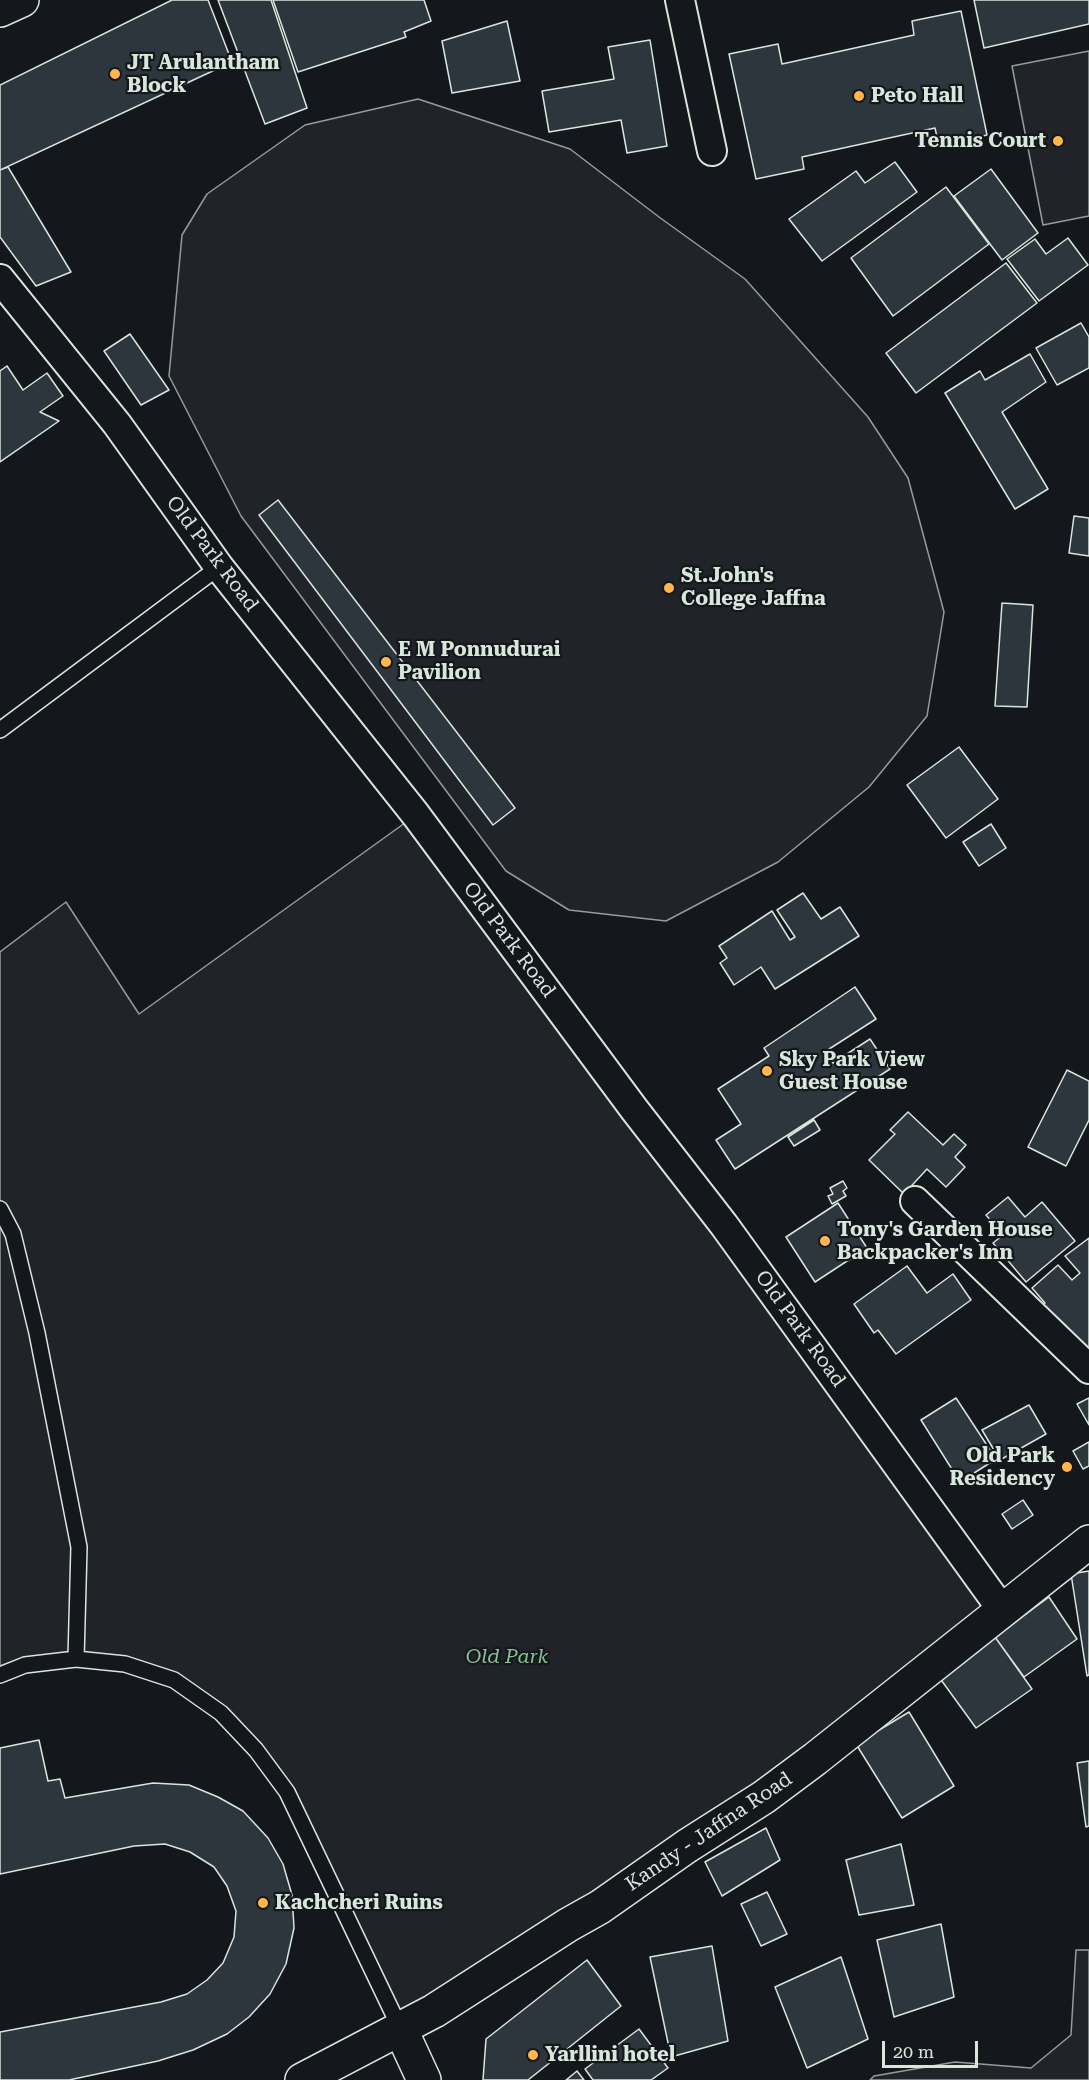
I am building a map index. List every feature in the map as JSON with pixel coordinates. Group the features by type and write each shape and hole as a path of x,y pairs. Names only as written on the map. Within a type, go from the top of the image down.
{"main road":[{"path":"0,10 22,0"},
{"name":"Kandy - Jaffna Road","path":"302,2080 434,2011 600,1907 687,1846 764,1797 1089,1542"},
{"path":"400,2028 424,2080"}],"street":[{"path":"680,0 712,151"},
{"name":"Old Park Road","path":"0,279 117,424 219,567 416,814 634,1109 724,1225 1003,1611"},
{"path":"915,1201 1089,1370"}],"lane":[{"path":"0,730 219,567"},
{"path":"0,1209 13,1234 37,1333 79,1547 76,1659"},
{"path":"0,1675 25,1665 76,1659 125,1664 174,1680 221,1713 256,1750 287,1792 400,2028"}],"green space":[{"name":"Tennis Court","path":"1089,51 1089,216 1043,225 1012,66"},
{"path":"418,99 570,149 745,279 868,417 908,478 944,612 927,716 869,787 778,862 666,921 569,910 506,871 241,516 169,376 182,235 207,194 305,125"},
{"name":"Old Park","path":"416,815 1003,1611 815,1759 400,2028 287,1792 256,1750 174,1680 76,1659 0,1675 0,952 66,902 139,1014"},
{"path":"1076,1950 1089,1950 1089,2080 870,2080 874,2076 955,2062 1031,2068 1071,2035"}],"building":[{"name":"JT Arulantham Block","path":"172,0 208,0 232,62 0,170 0,85"},
{"path":"218,0 271,0 307,108 265,124"},
{"path":"273,0 424,0 431,21 404,32 406,37 298,72"},
{"path":"974,0 1089,0 1089,24 984,48"},
{"name":"Peto Hall","path":"961,11 987,135 939,146 935,128 802,157 804,169 756,179 729,54 778,44 782,64 914,35 912,21"},
{"path":"507,21 520,81 452,93 442,41"},
{"path":"650,40 667,146 627,153 621,120 549,132 542,91 614,79 608,47"},
{"path":"895,162 917,192 822,261 789,219 856,171 865,183"},
{"path":"8,167 71,272 36,286 0,237 0,170"},
{"path":"991,169 1038,233 1002,260 954,196"},
{"path":"946,187 989,244 893,316 851,258"},
{"path":"1068,238 1088,265 1039,301 1007,259 1035,239 1046,254"},
{"path":"1006,263 1037,303 916,393 886,353"},
{"path":"1081,323 1089,337 1089,368 1057,385 1036,348"},
{"path":"130,334 169,390 141,405 104,351"},
{"path":"1030,354 1046,382 1002,412 1048,489 1015,509 945,393 980,371 985,380"},
{"path":"7,366 23,390 47,373 63,396 40,412 59,421 0,462 0,371"},
{"name":"E M Ponnudurai Pavilion","path":"278,500 515,808 493,825 259,515"},
{"path":"1074,516 1089,518 1089,556 1069,553"},
{"path":"1002,603 1033,605 1027,707 995,706"},
{"path":"959,747 998,799 946,838 907,785"},
{"path":"991,824 1006,848 979,866 963,842"},
{"path":"803,893 821,919 840,907 859,936 775,989 761,967 734,985 720,963 727,958 719,946 772,911 790,940 795,937 777,910"},
{"path":"855,987 876,1019 826,1051 833,1063 870,1039 890,1069 735,1169 716,1140 741,1124 718,1089 769,1056 764,1048"},
{"path":"1067,1070 1089,1081 1089,1120 1066,1166 1028,1147"},
{"path":"908,1112 943,1145 954,1134 966,1145 955,1157 965,1167 946,1187 927,1169 904,1194 869,1160 895,1134 890,1130"},
{"path":"814,1120 820,1130 794,1146 788,1137"},
{"path":"843,1181 847,1188 843,1191 846,1196 832,1204 828,1196 833,1194 830,1188"},
{"path":"1008,1197 1025,1217 1042,1202 1075,1241 1026,1282 993,1243 1003,1235 986,1215"},
{"path":"838,1203 867,1248 815,1282 786,1237"},
{"path":"1089,1238 1089,1356 1043,1304 1045,1303 1032,1288 1058,1265 1072,1280 1080,1273 1065,1256"},
{"path":"907,1266 927,1293 953,1274 971,1300 896,1354 878,1330 874,1333 854,1304"},
{"path":"956,1398 996,1459 960,1482 921,1420"},
{"path":"1089,1398 1089,1425 1077,1404"},
{"path":"1029,1405 1046,1434 1000,1460 982,1430"},
{"path":"1089,1442 1089,1466 1083,1469 1073,1451"},
{"path":"1023,1500 1033,1515 1012,1529 1002,1514"},
{"path":"1089,1571 1089,1675 1087,1676 1071,1574"},
{"path":"1049,1597 1077,1639 1024,1677 995,1637"},
{"path":"995,1637 1032,1689 976,1728 939,1677"},
{"path":"909,1712 954,1786 902,1818 856,1744"},
{"name":"Kachcheri Ruins","path":"39,1740 48,1781 60,1779 65,1798 153,1783 189,1785 243,1811 268,1838 283,1864 292,1895 294,1928 286,1964 270,1994 249,2017 227,2034 193,2050 158,2061 69,2080 0,2080 0,2032 161,2002 187,1994 207,1980 223,1963 234,1937 236,1911 227,1886 214,1867 190,1852 165,1844 134,1846 0,1874 0,1748"},
{"path":"1089,1761 1089,1826 1086,1827 1077,1763"},
{"path":"766,1828 780,1860 722,1896 705,1862"},
{"path":"901,1844 914,1905 859,1915 846,1860"},
{"path":"767,1892 787,1934 761,1946 741,1904"},
{"path":"941,1924 954,1997 894,2017 877,1940"},
{"path":"712,1946 728,2041 671,2057 650,1957"},
{"path":"841,1957 868,2039 807,2068 775,1987"},
{"path":"587,1960 621,2006 528,2080 483,2080 486,2039"},
{"path":"639,2029 668,2068 651,2080 593,2080 585,2069"},
{"path":"577,2071 584,2080 566,2080"}],"place":[{"name":"JT Arulantham Block","path":"115,74"},
{"name":"Peto Hall","path":"859,96"},
{"name":"Tennis Court","path":"1058,141"},
{"name":"St.John's College Jaffna","path":"669,588"},
{"name":"E M Ponnudurai Pavilion","path":"386,662"},
{"name":"Sky Park View Guest House","path":"767,1071"},
{"name":"Tony's Garden House Backpacker's Inn","path":"825,1241"},
{"name":"Old Park Residency","path":"1067,1467"},
{"name":"Kachcheri Ruins","path":"263,1903"},
{"name":"Yarllini hotel","path":"533,2055"}]}
